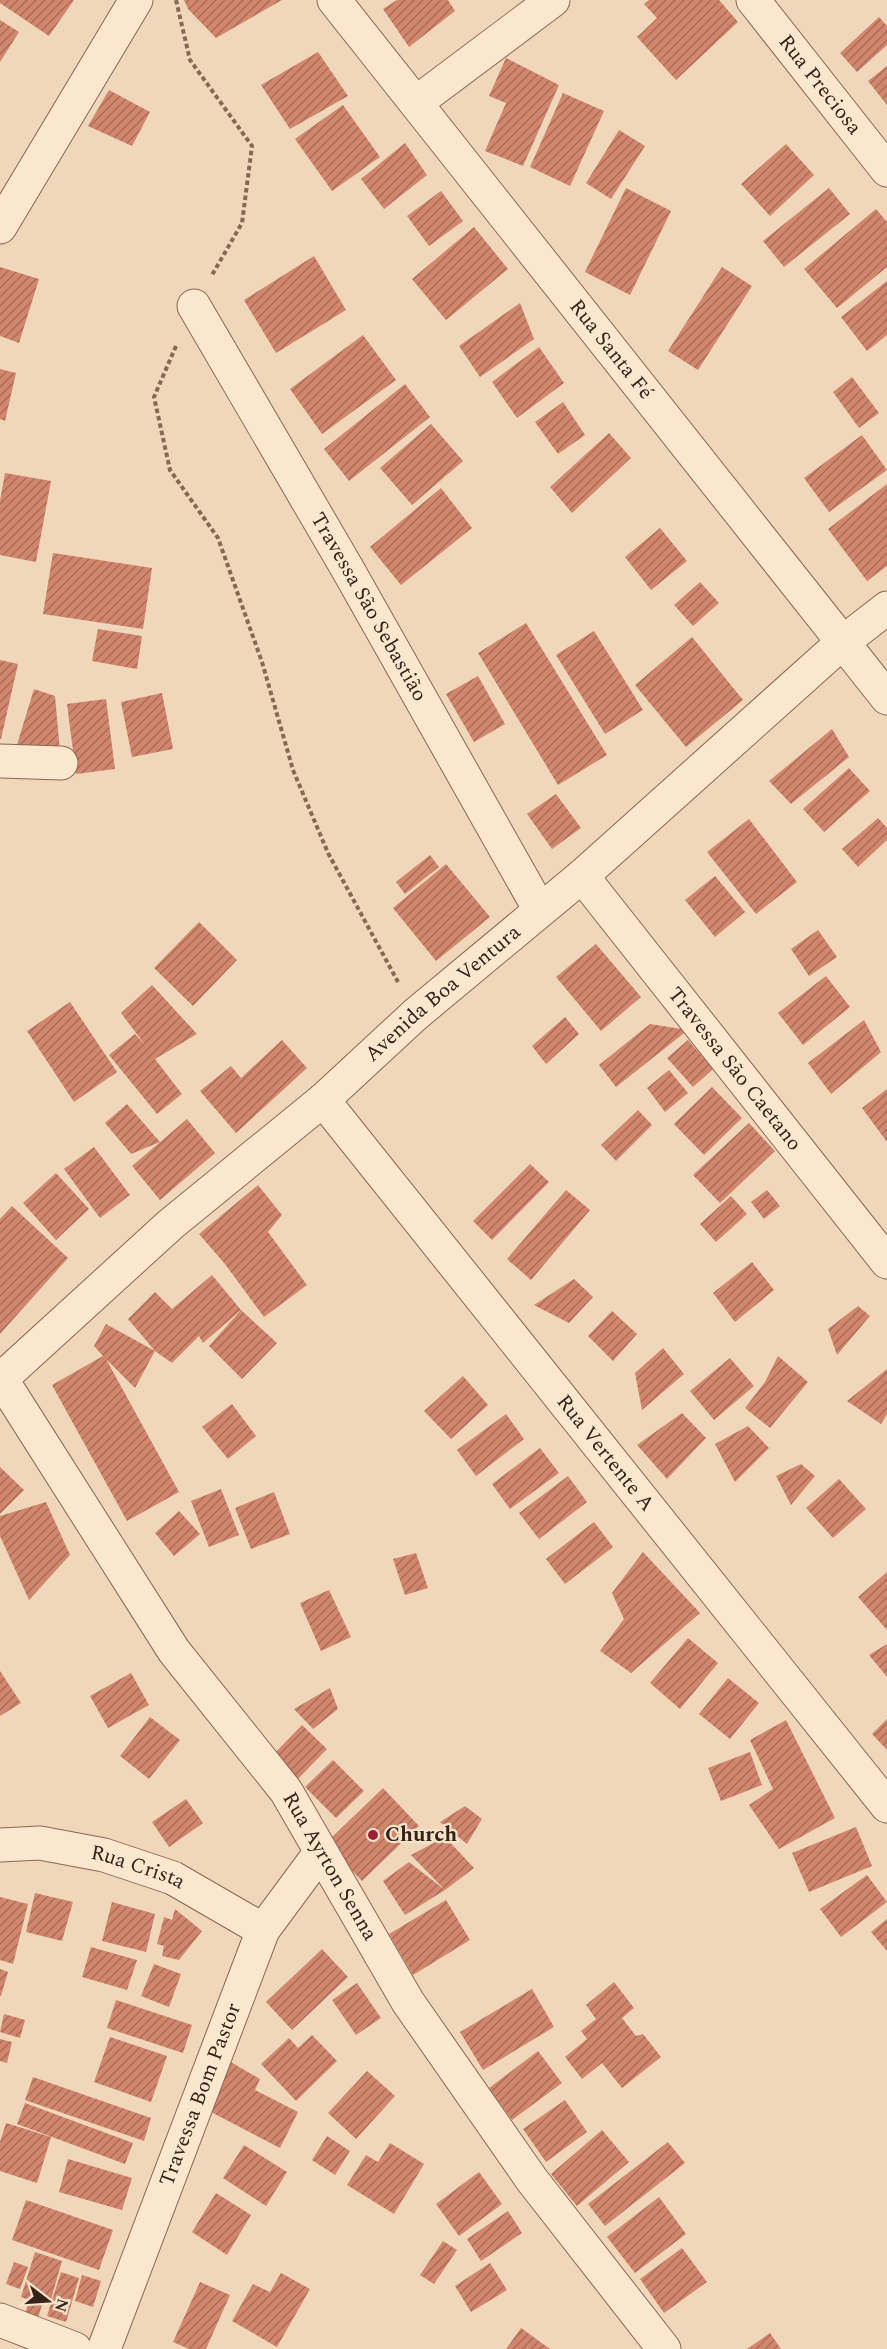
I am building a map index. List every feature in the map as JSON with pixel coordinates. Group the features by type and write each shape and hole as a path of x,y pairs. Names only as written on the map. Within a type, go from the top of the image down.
{"street":[{"path":"0,227 136,0"},
{"name":"Rua Santa Fé","path":"334,0 887,698"},
{"path":"417,102 553,0"},
{"name":"Rua Preciosa","path":"753,0 887,170"},
{"name":"Travessa São Sebastião","path":"194,306 347,568 540,910"},
{"name":"Avenida Boa Ventura","path":"1,1378 171,1224 323,1100 416,1014 582,876 843,642 887,608"},
{"path":"0,761 61,763"},
{"name":"Travessa São Caetano","path":"582,876 887,1262"},
{"name":"Rua Vertente A","path":"323,1100 887,1806"},
{"name":"Rua Ayrton Senna","path":"1,1378 174,1651 286,1791 408,2002 532,2180 664,2349"},
{"name":"Rua Crista","path":"0,1845 40,1844 104,1855 173,1878 262,1930"},
{"name":"Travessa Bom Pastor","path":"104,2349 262,1930 320,1853"},
{"path":"0,2320 75,2349"}],"path":[{"path":"176,0 190,60 252,147 242,223 194,306 154,397 170,470 218,538 262,662 297,781 328,853 416,1014"}],"building":[{"path":"0,0 74,0 49,36 0,3"},
{"path":"184,0 282,0 216,38 188,9"},
{"path":"397,0 448,0 455,11 409,47 383,9"},
{"path":"649,0 719,0 738,22 676,80 637,37 657,18 644,4"},
{"path":"879,17 887,26 887,45 857,72 840,53"},
{"path":"0,20 19,32 0,62"},
{"path":"318,52 348,96 290,129 261,85"},
{"path":"506,58 559,85 523,166 485,151 506,103 489,96"},
{"path":"887,66 887,105 868,81"},
{"path":"109,90 150,112 132,146 88,126"},
{"path":"563,93 604,111 570,186 530,167"},
{"path":"343,105 380,157 332,191 295,139"},
{"path":"619,130 645,146 611,199 586,183"},
{"path":"405,143 427,175 384,209 361,179"},
{"path":"786,144 814,175 770,216 741,184"},
{"path":"626,188 671,211 630,295 585,272"},
{"path":"829,188 850,214 784,267 763,241"},
{"path":"441,191 463,221 429,246 407,216"},
{"path":"876,209 887,222 887,267 837,308 804,269"},
{"path":"474,227 508,269 446,320 412,279"},
{"path":"314,256 346,310 276,353 244,300"},
{"path":"0,267 39,279 19,343 0,336"},
{"path":"722,267 752,286 698,370 668,351"},
{"path":"887,281 887,335 867,351 841,317"},
{"path":"520,303 534,339 480,377 459,346"},
{"path":"363,335 396,380 322,434 290,389"},
{"path":"539,347 564,383 517,418 492,382"},
{"path":"0,369 16,373 5,421 0,419"},
{"path":"852,377 879,413 859,428 833,392"},
{"path":"405,384 430,417 349,481 324,449"},
{"path":"563,402 585,435 558,454 535,422"},
{"path":"431,424 463,461 412,505 380,468"},
{"path":"609,433 631,458 572,513 550,487"},
{"path":"862,435 887,470 829,512 804,478"},
{"path":"5,473 51,481 36,562 0,555 0,501"},
{"path":"887,484 887,566 867,581 828,529"},
{"path":"441,488 472,528 401,585 370,547"},
{"path":"660,528 687,561 651,590 625,557"},
{"path":"53,553 152,568 143,629 43,614"},
{"path":"700,582 719,603 693,626 674,605"},
{"path":"526,623 607,755 558,785 478,653"},
{"path":"98,629 142,636 137,669 92,661"},
{"path":"594,631 643,710 605,734 556,655"},
{"path":"692,637 743,700 686,747 635,685"},
{"path":"0,660 18,664 1,739 0,739"},
{"path":"478,676 505,724 474,742 446,694"},
{"path":"34,689 55,696 61,763 16,748"},
{"path":"162,693 173,749 132,757 121,702"},
{"path":"106,699 115,769 76,774 67,704"},
{"path":"832,729 849,757 791,804 769,781"},
{"path":"849,768 870,791 824,832 803,809"},
{"path":"556,794 581,828 552,849 527,814"},
{"path":"878,818 887,828 887,840 858,867 842,849"},
{"path":"749,819 797,882 756,914 707,852"},
{"path":"430,855 439,867 405,894 396,882"},
{"path":"446,864 490,917 436,961 393,908"},
{"path":"715,876 745,912 715,937 685,900"},
{"path":"199,922 237,960 193,1006 154,968"},
{"path":"818,930 837,957 809,976 791,949"},
{"path":"596,944 641,997 601,1031 556,977"},
{"path":"826,976 850,1007 803,1045 778,1013"},
{"path":"152,985 197,1034 155,1059 182,1094 157,1114 109,1055 135,1034 145,1045 121,1013"},
{"path":"70,1002 117,1072 74,1102 27,1031"},
{"path":"565,1017 579,1034 546,1064 532,1046"},
{"path":"864,1020 881,1052 831,1094 808,1063"},
{"path":"650,1024 688,1030 616,1087 599,1065"},
{"path":"282,1040 307,1068 236,1133 200,1091 231,1066 241,1078"},
{"path":"688,1040 713,1069 693,1087 667,1058"},
{"path":"669,1070 688,1093 665,1112 647,1088"},
{"path":"712,1087 742,1118 704,1155 674,1124"},
{"path":"887,1089 887,1142 862,1108"},
{"path":"127,1104 160,1142 131,1154 105,1123"},
{"path":"638,1110 652,1125 616,1161 601,1145"},
{"path":"187,1119 215,1153 160,1200 132,1166"},
{"path":"749,1123 775,1151 720,1203 693,1175"},
{"path":"94,1147 130,1195 100,1218 64,1169"},
{"path":"530,1164 549,1182 492,1240 473,1221"},
{"path":"56,1173 89,1209 56,1240 23,1203"},
{"path":"258,1185 282,1215 268,1232 307,1285 264,1317 225,1264 199,1234"},
{"path":"566,1190 590,1210 531,1280 507,1259"},
{"path":"767,1190 780,1206 764,1219 751,1202"},
{"path":"731,1196 747,1214 716,1242 700,1224"},
{"path":"12,1206 68,1258 0,1334 0,1219"},
{"path":"752,1262 774,1290 735,1322 713,1293"},
{"path":"212,1275 241,1310 203,1343 199,1336 172,1363 155,1351 128,1319 155,1292 172,1309"},
{"path":"574,1279 593,1297 569,1323 534,1305"},
{"path":"858,1306 870,1316 837,1355 828,1329"},
{"path":"241,1310 277,1343 242,1379 209,1346"},
{"path":"612,1311 637,1334 613,1361 588,1336"},
{"path":"106,1324 155,1351 135,1388 106,1359 179,1492 127,1521 52,1385 103,1356 94,1346"},
{"path":"663,1348 684,1374 642,1410 635,1373"},
{"path":"778,1356 808,1382 770,1428 745,1408 765,1382"},
{"path":"730,1358 754,1386 714,1420 690,1391"},
{"path":"887,1369 887,1414 881,1424 847,1401"},
{"path":"463,1376 488,1405 451,1439 424,1411"},
{"path":"232,1404 256,1436 228,1459 202,1427"},
{"path":"682,1413 706,1438 667,1479 637,1445"},
{"path":"506,1414 524,1439 476,1476 457,1450"},
{"path":"748,1426 769,1448 735,1482 715,1444"},
{"path":"540,1448 559,1473 510,1509 492,1484"},
{"path":"801,1464 815,1476 791,1505 776,1476"},
{"path":"0,1467 24,1490 0,1514"},
{"path":"568,1476 587,1502 539,1539 519,1513"},
{"path":"839,1479 866,1509 833,1538 806,1508"},
{"path":"221,1489 239,1535 209,1547 191,1501"},
{"path":"274,1492 290,1534 251,1549 235,1508"},
{"path":"46,1502 70,1555 29,1600 0,1536 0,1516"},
{"path":"179,1511 200,1534 174,1556 155,1533"},
{"path":"594,1522 613,1547 565,1584 546,1559"},
{"path":"643,1552 700,1613 631,1673 600,1651 624,1619 612,1593"},
{"path":"416,1553 428,1588 405,1595 393,1559"},
{"path":"887,1572 887,1630 858,1597"},
{"path":"329,1590 351,1637 321,1651 300,1603"},
{"path":"688,1638 718,1663 680,1709 650,1683"},
{"path":"887,1644 887,1677 869,1655"},
{"path":"0,1671 21,1703 0,1716"},
{"path":"131,1673 149,1705 108,1728 90,1696"},
{"path":"728,1678 759,1703 730,1739 699,1714"},
{"path":"330,1688 338,1709 313,1729 294,1709"},
{"path":"150,1717 180,1740 149,1779 120,1756"},
{"path":"887,1719 887,1750 872,1734"},
{"path":"786,1720 835,1818 779,1849 749,1805 773,1789 750,1740"},
{"path":"302,1725 327,1749 295,1782 270,1758"},
{"path":"750,1752 762,1785 721,1801 708,1768"},
{"path":"333,1760 364,1791 336,1818 305,1787"},
{"name":"Church","path":"383,1788 419,1826 362,1881 326,1843"},
{"path":"186,1799 203,1823 169,1847 152,1822"},
{"path":"465,1806 482,1819 467,1844 440,1822"},
{"path":"856,1827 872,1866 809,1892 792,1853"},
{"path":"445,1837 474,1868 445,1890 411,1855"},
{"path":"409,1862 445,1890 405,1915 383,1881"},
{"path":"867,1875 887,1902 841,1937 820,1909"},
{"path":"35,1893 73,1902 62,1941 26,1932"},
{"path":"0,1897 28,1904 13,1964 0,1960"},
{"path":"446,1900 470,1940 413,1975 389,1934"},
{"path":"112,1902 155,1914 146,1952 102,1941"},
{"path":"175,1909 202,1931 179,1960 162,1956 164,1946 157,1944 164,1917 172,1920"},
{"path":"887,1919 887,1951 871,1932"},
{"path":"91,1947 137,1960 127,1990 82,1977"},
{"path":"322,1949 348,1977 292,2030 266,2002"},
{"path":"154,1964 181,1974 169,2007 141,1996"},
{"path":"0,1969 8,1972 1,1996 0,1996"},
{"path":"614,1982 634,2008 622,2018 636,2036 643,2034 661,2057 622,2088 602,2063 582,2079 565,2057 587,2039 581,2031 596,2019 586,2005"},
{"path":"357,1983 381,2018 356,2035 332,2000"},
{"path":"532,1989 554,2027 483,2070 460,2032"},
{"path":"116,2000 192,2025 183,2053 107,2028"},
{"path":"4,2014 25,2020 20,2038 0,2032"},
{"path":"312,2035 337,2061 296,2101 261,2064 289,2038 298,2048"},
{"path":"110,2037 167,2056 151,2102 94,2082"},
{"path":"0,2039 12,2042 7,2063 0,2061"},
{"path":"538,2051 562,2083 512,2120 489,2088"},
{"path":"229,2061 260,2079 255,2090 298,2112 280,2148 211,2112"},
{"path":"367,2071 395,2096 356,2139 328,2113"},
{"path":"33,2077 151,2118 144,2141 25,2100"},
{"path":"565,2100 587,2132 546,2162 523,2129"},
{"path":"25,2103 133,2143 125,2164 17,2124"},
{"path":"6,2123 51,2137 37,2183 0,2171 0,2142"},
{"path":"602,2130 629,2162 577,2206 551,2174"},
{"path":"327,2136 350,2151 335,2175 312,2160"},
{"path":"668,2142 685,2163 605,2226 588,2204"},
{"path":"390,2143 424,2164 394,2214 347,2185 366,2155 378,2162"},
{"path":"244,2145 287,2172 266,2206 223,2178"},
{"path":"68,2159 132,2178 122,2210 59,2192"},
{"path":"479,2172 502,2204 459,2236 436,2204"},
{"path":"216,2193 251,2215 227,2255 192,2232"},
{"path":"659,2197 686,2234 635,2273 607,2237"},
{"path":"26,2200 113,2230 99,2270 12,2240"},
{"path":"508,2211 522,2233 481,2261 467,2239"},
{"path":"443,2241 457,2250 434,2284 420,2275"},
{"path":"682,2248 707,2282 664,2313 640,2279"},
{"path":"35,2252 62,2261 50,2303 43,2301 37,2322 24,2318 29,2300 21,2297"},
{"path":"14,2262 28,2267 20,2289 6,2284"},
{"path":"490,2263 507,2290 471,2312 455,2286"},
{"path":"61,2272 79,2278 66,2322 47,2316"},
{"path":"281,2273 310,2289 277,2347 232,2321 253,2284 270,2292"},
{"path":"82,2275 101,2281 93,2307 75,2301"},
{"path":"200,2282 230,2295 206,2349 189,2349 173,2342"},
{"path":"521,2328 550,2349 506,2349"},
{"path":"770,2333 781,2349 747,2349"}],"place":[{"name":"Church","path":"373,1835"}]}
